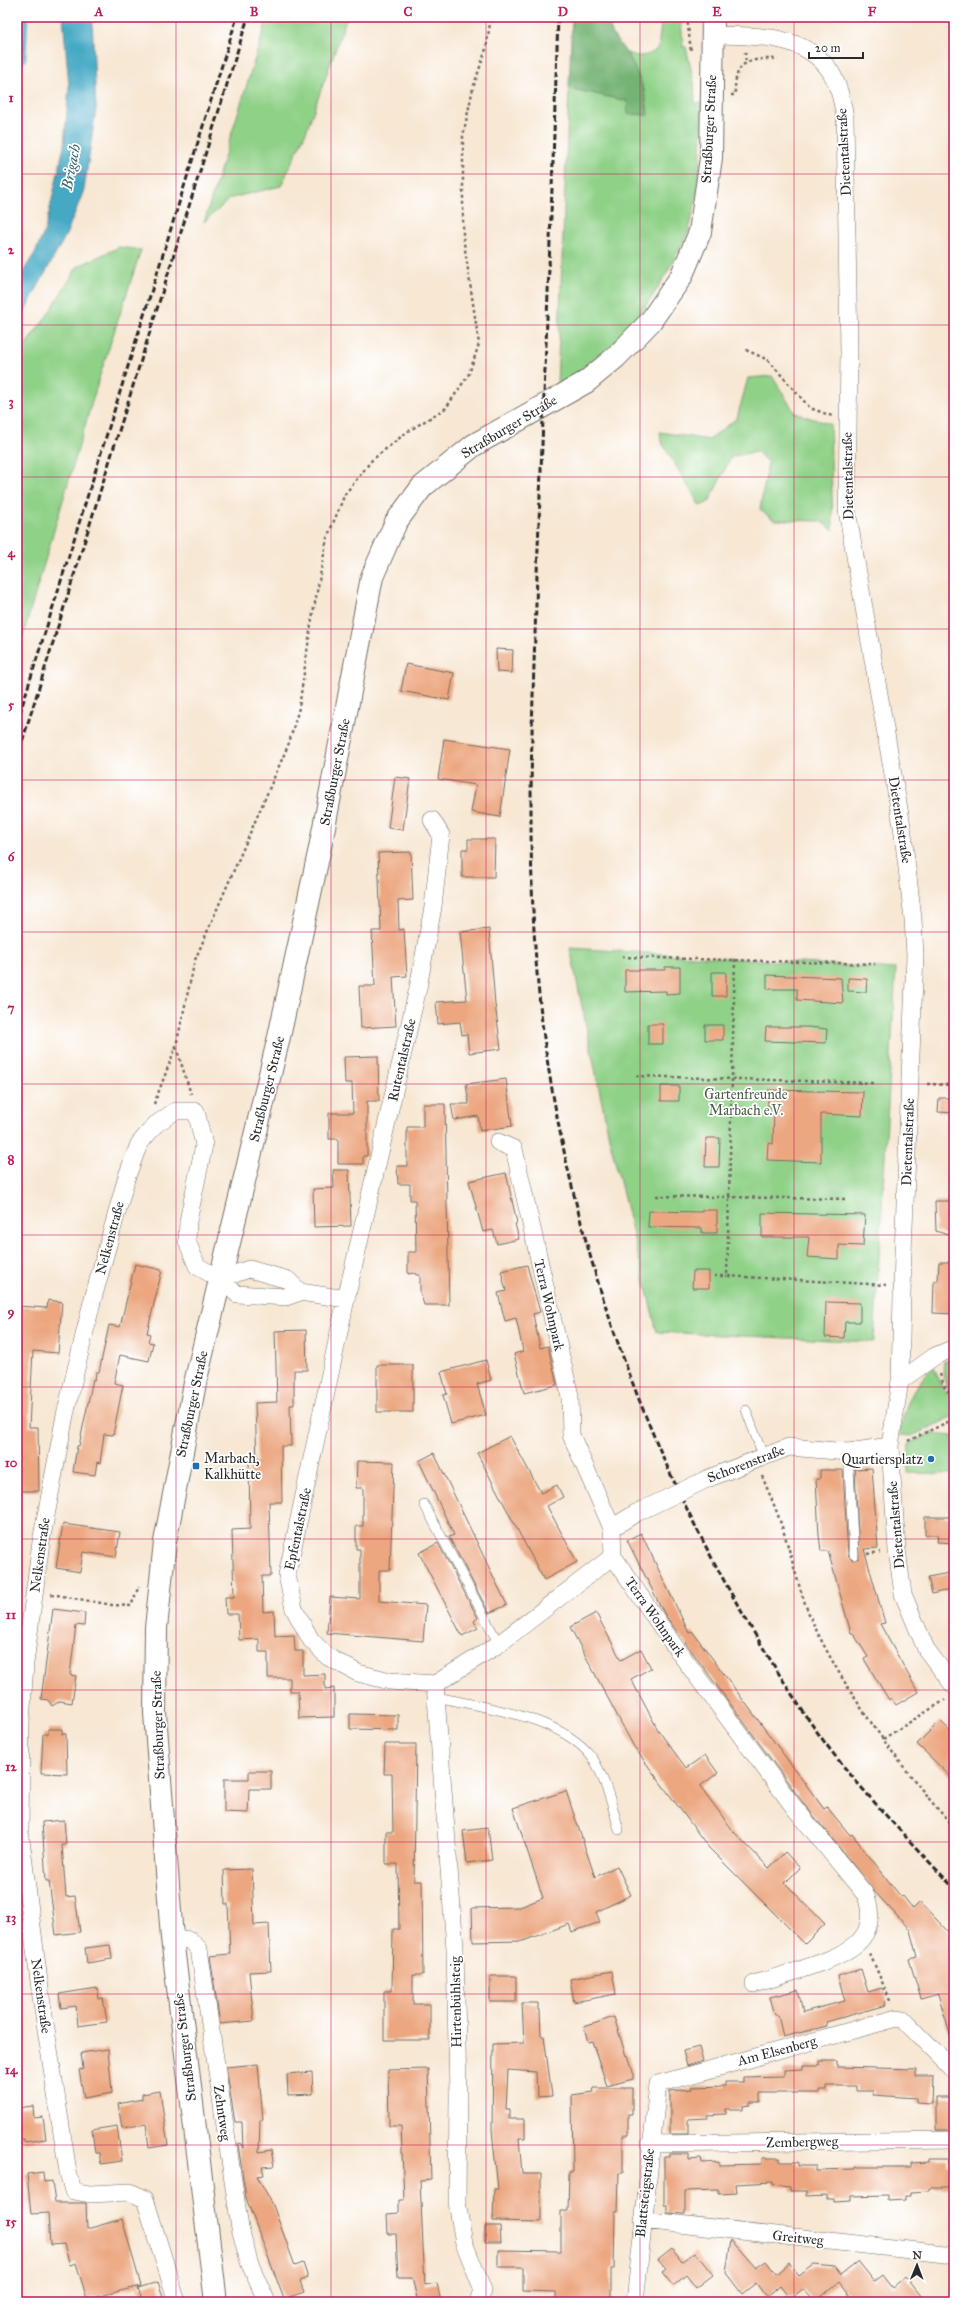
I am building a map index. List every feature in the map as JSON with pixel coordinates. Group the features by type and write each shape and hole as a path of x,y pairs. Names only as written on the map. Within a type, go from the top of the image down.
{"main road":[{"name":"Straßburger Straße","path":"216,2302 172,1938 155,1713 156,1628 166,1535 195,1383 281,1030 320,848 372,577 396,522 422,487 474,445 586,382 616,357 650,322 681,277 700,232 710,158 713,26"}],"street":[{"name":"Dietentalstraße","path":"713,26 796,44 828,68 841,98 845,117 849,352 847,510 902,826 913,919 915,955 900,1381 890,1446 896,1550 903,1594 926,1649 952,1692"},
{"name":"Rutentalstraße","path":"346,1299 418,988 433,908 441,835 432,820"},
{"name":"Nelkenstraße","path":"177,2302 144,2199 130,2192 90,2194 74,2191 68,2172 38,1975 20,1832 21,1723 25,1664 41,1542 65,1415 92,1302 127,1176 139,1144 156,1125 175,1111 196,1111"},
{"path":"196,1111 204,1145 188,1221 187,1241 197,1266 220,1279 237,1294 286,1297 300,1292 346,1299"},
{"name":"Terra Wohnpark","path":"498,1142 514,1149 570,1396 571,1435 612,1528 613,1556 673,1644 793,1806 865,1894 869,1904 870,1916 863,1938"},
{"path":"220,1279 249,1268 288,1280 300,1292"},
{"name":"Epfentalstraße","path":"346,1299 287,1575 294,1608 311,1640 328,1657 358,1673 436,1690"},
{"path":"900,1381 935,1356 954,1348"},
{"name":"Schorenstraße","path":"612,1528 636,1514 709,1478 789,1447 848,1452 890,1446"},
{"path":"436,1690 499,1644 613,1556"},
{"name":"Hirtenbühlsteig","path":"436,1690 455,1948 458,2087 457,2202 464,2243 481,2296"},
{"name":"Zehntweg","path":"172,1938 190,1940 199,1949 240,2228 249,2262 267,2302"},
{"path":"754,1984 804,1969 851,1949 863,1938"},
{"path":"897,2018 903,2019 954,2071"},
{"name":"Am Elsenberg","path":"658,2084 897,2018"},
{"name":"Blattsteigstraße","path":"635,2302 650,2144 658,2084"},
{"name":"Zembergweg","path":"650,2144 954,2140"},
{"name":"Greitweg","path":"643,2220 954,2255"},
{"path":"481,2296 494,2302"}],"lane":[{"path":"746,1410 760,1459"},
{"path":"848,1452 854,1555"},
{"path":"424,1504 499,1644"},
{"path":"436,1690 511,1714 566,1734 592,1757 610,1797 619,1830"}],"path":[{"path":"152,1109 176,1046 194,960 289,743 299,708 311,624 327,538 345,494 372,460 407,432 446,408 470,374 479,344 464,236 463,136 473,88 486,49 491,17"},
{"path":"687,17 690,43"},
{"path":"731,95 735,95 734,77 738,70 746,64 772,58 785,59"},
{"path":"746,350 768,360 810,408 848,421"},
{"path":"831,415 832,408"},
{"path":"622,957 875,964"},
{"path":"727,1276 735,959"},
{"path":"176,1046 196,1111"},
{"path":"636,1076 873,1083"},
{"path":"910,1084 954,1084"},
{"path":"656,1196 848,1199"},
{"path":"714,1276 903,1286"},
{"path":"935,1356 945,1388 954,1398"},
{"path":"890,1446 911,1440 954,1419"},
{"path":"760,1459 798,1584 810,1615 853,1696 883,1739 938,1810 954,1826"},
{"path":"854,1555 896,1550"},
{"path":"68,1597 112,1605 131,1606 142,1579"},
{"path":"883,1739 946,1699 952,1692"},
{"path":"863,1938 897,2018"}],"green space":[{"path":"268,17 347,17 306,132 281,186 231,198 204,222"},
{"path":"572,17 609,17 612,34 627,54 644,91 648,115 628,114 627,101 569,88"},
{"path":"662,17 681,17 683,47 686,47 694,83 695,103 702,103 699,180 694,211 689,229 667,273 642,311 628,329 595,360 577,374 557,385 569,88 627,101 645,92 627,53 636,56 643,56 658,48"},
{"path":"119,247 141,250 100,375 21,642 17,647 17,356 47,316 77,267"},
{"path":"772,376 795,413 830,424 833,530 820,521 774,520 760,510 768,463 757,451 731,457 709,502 700,506 661,441 660,432 709,440 737,418 748,378"},
{"name":"Gartenfreunde Marbach e.V.","path":"570,948 896,969 874,1342 657,1332 609,1137"},
{"path":"954,1357 954,1396 944,1380 943,1371 944,1361"},
{"path":"934,1367 942,1386 954,1401 954,1416 912,1436 900,1435 901,1425 910,1398 920,1381"},
{"name":"Quartiersplatz","path":"933,1432 933,1434 953,1436 954,1474 908,1473 909,1444"}],"water":[{"name":"Brigach","path":"63,17 92,17 96,109 84,190 66,235 17,325 17,281 35,253 45,230 64,146 69,86"}],"building":[{"path":"496,649 513,650 512,673 497,672"},
{"path":"406,664 454,673 449,700 401,691"},
{"path":"444,739 510,749 500,817 471,812 476,785 438,779"},
{"path":"395,777 410,779 403,830 388,828"},
{"path":"468,839 495,839 494,877 462,877 462,849 468,849"},
{"path":"411,852 413,900 398,901 399,930 404,929 407,976 393,977 396,1026 361,1028 359,986 375,986 372,931 381,931 378,853"},
{"path":"489,929 495,1004 501,1049 469,1053 467,1034 462,1035 460,1022 438,1024 436,1002 467,1000 460,932"},
{"path":"665,967 680,967 680,993 666,994 666,991 625,992 625,970 665,970"},
{"path":"712,972 726,972 726,996 712,996"},
{"path":"767,975 841,978 843,1003 797,1000 797,989 767,989"},
{"path":"848,978 867,979 866,992 848,991"},
{"path":"648,1024 663,1024 663,1044 648,1044"},
{"path":"705,1025 723,1025 723,1040 705,1040"},
{"path":"766,1027 808,1027 827,1029 826,1043 765,1041"},
{"path":"378,1056 379,1101 367,1101 367,1156 363,1156 363,1164 338,1164 338,1139 329,1139 329,1113 353,1113 352,1083 345,1083 344,1057"},
{"path":"506,1079 512,1126 480,1131 478,1116 454,1120 451,1104 469,1104 466,1084"},
{"path":"661,1086 679,1086 679,1101 661,1101"},
{"path":"768,1090 863,1092 862,1116 821,1114 821,1162 767,1160 768,1143 773,1144 774,1108 768,1108"},
{"path":"939,1098 954,1098 954,1113 938,1112"},
{"path":"423,1104 445,1104 449,1305 424,1305 420,1292 420,1275 416,1275 415,1273 408,1274 408,1252 416,1252 415,1200 410,1200 410,1184 398,1184 397,1166 407,1166 407,1127 423,1127"},
{"path":"706,1138 720,1138 719,1167 705,1167"},
{"path":"333,1170 349,1170 351,1226 314,1227 313,1189 334,1188"},
{"path":"506,1173 519,1239 497,1244 493,1230 483,1232 469,1181"},
{"path":"935,1201 954,1201 954,1237 936,1231"},
{"path":"702,1210 717,1210 717,1233 702,1233 702,1228 648,1227 649,1211 702,1212"},
{"path":"762,1213 865,1215 863,1246 839,1245 839,1259 807,1257 809,1237 762,1237"},
{"path":"939,1262 954,1262 954,1314 933,1313 934,1281 938,1281"},
{"path":"135,1264 162,1270 147,1333 150,1334 148,1342 153,1343 149,1361 120,1355 114,1383 123,1385 113,1435 104,1434 100,1463 97,1462 95,1475 73,1472 77,1446 79,1446 93,1379 95,1380 96,1372 99,1372 109,1325 120,1327"},
{"path":"527,1265 540,1312 533,1314 540,1348 548,1346 557,1385 524,1393 514,1354 523,1351 516,1318 505,1321 498,1293 506,1291 501,1271"},
{"path":"693,1271 709,1271 709,1288 692,1288"},
{"path":"48,1300 62,1302 58,1353 33,1351 29,1427 38,1427 39,1491 17,1491 17,1306 47,1308"},
{"path":"826,1302 860,1303 860,1322 845,1322 844,1338 825,1337"},
{"path":"306,1330 307,1370 294,1370 294,1405 290,1405 291,1446 281,1446 282,1502 269,1502 271,1576 262,1576 263,1612 274,1611 275,1636 294,1635 295,1651 303,1651 303,1675 325,1674 325,1689 334,1688 334,1717 299,1718 298,1691 290,1691 290,1678 268,1678 268,1652 259,1652 259,1639 239,1640 238,1614 226,1614 225,1597 234,1597 232,1530 250,1529 249,1462 257,1462 255,1403 277,1402 275,1331"},
{"path":"486,1360 491,1380 477,1384 486,1415 451,1424 443,1395 447,1394 441,1372"},
{"path":"377,1365 413,1365 413,1412 377,1412"},
{"path":"510,1436 541,1493 557,1485 563,1497 547,1506 577,1562 544,1580 477,1453"},
{"path":"434,1453 507,1605 489,1613 449,1537 454,1535 419,1461"},
{"path":"357,1461 394,1462 390,1570 379,1570 379,1601 426,1605 423,1641 327,1633 330,1597 360,1599 360,1549 356,1549 356,1526 363,1526 363,1488 356,1488"},
{"path":"872,1468 878,1548 864,1549 885,1623 880,1624 918,1692 896,1705 891,1698 889,1700 864,1659 868,1657 853,1633 851,1633 828,1551 821,1551 819,1535 816,1479 820,1479 820,1470 843,1470 848,1555 852,1560 859,1558 855,1469"},
{"path":"925,1517 954,1517 954,1543 937,1542 938,1535 925,1535"},
{"path":"63,1524 120,1532 116,1557 83,1552 80,1572 56,1568"},
{"path":"641,1533 689,1633 692,1631 824,1809 827,1807 850,1835 852,1834 901,1897 903,1896 913,1909 920,1902 954,1938 954,2034 950,2034 938,1994 921,1999 909,1959 917,1957 910,1930 874,1891 801,1800 665,1615 627,1540"},
{"path":"438,1543 478,1618 474,1621 478,1628 462,1636 419,1553"},
{"path":"949,1573 952,1589 932,1594 928,1577"},
{"path":"53,1609 85,1613 84,1626 76,1625 70,1675 76,1676 72,1703 60,1701 52,1706 48,1700 41,1699"},
{"path":"596,1613 621,1660 641,1649 651,1668 631,1679 658,1730 686,1768 705,1755 718,1773 700,1786 734,1832 769,1868 785,1852 800,1868 785,1883 825,1924 805,1944 709,1848 634,1747 570,1627"},
{"path":"350,1714 398,1715 398,1730 350,1729"},
{"path":"940,1721 954,1734 954,1780 917,1744"},
{"path":"48,1729 62,1729 62,1734 66,1734 67,1774 41,1773 43,1734 48,1734"},
{"path":"385,1744 416,1744 414,1881 422,1881 423,1975 413,1975 413,2004 430,2004 430,2040 384,2040 384,1991 392,1991 393,1929 399,1929 398,1864 386,1864 386,1832 393,1832 392,1774 384,1774"},
{"path":"249,1771 271,1771 271,1789 249,1789 248,1813 224,1812 224,1779 249,1779"},
{"path":"566,1791 595,1877 617,1866 631,1895 596,1912 600,1922 572,1932 569,1924 523,1941 473,1942 472,1908 520,1907 543,1898 513,1808"},
{"path":"64,1820 66,1845 62,1845 66,1897 75,1896 80,1932 56,1935 49,1881 46,1881 42,1822"},
{"path":"488,1828 492,1860 467,1863 463,1831"},
{"path":"252,1869 254,1925 269,1924 271,1971 249,1972 254,2021 220,2024 210,1956 230,1954 228,1904 225,1904 224,1870"},
{"path":"110,1945 112,1959 87,1963 85,1948"},
{"path":"861,1969 868,1992 882,1988 886,2005 826,2022 827,2026 783,2037 778,2015 775,2015 770,1997 798,1990 803,2012 845,2001 838,1976"},
{"path":"612,1971 616,1994 574,2002 570,1979"},
{"path":"490,1976 516,1976 516,2002 490,2002"},
{"path":"97,1988 99,1999 103,1998 107,2022 78,2026 76,2006 61,2008 59,1994"},
{"path":"522,2003 538,2003 538,2010 540,2010 541,2036 544,2036 552,2096 537,2097 536,2072 508,2070 506,2109 509,2109 509,2119 525,2119 525,2138 519,2138 522,2174 541,2174 541,2222 493,2221 494,2189 498,2189 492,2130 493,2044 524,2043"},
{"path":"614,2017 626,2056 628,2055 633,2071 633,2079 607,2086 592,2041 588,2042 584,2027"},
{"path":"699,2047 703,2061 687,2066 683,2051"},
{"path":"108,2049 112,2093 84,2098 79,2070 83,2069 81,2053"},
{"path":"820,2061 837,2061 837,2067 916,2069 916,2076 933,2076 932,2104 916,2103 916,2098 873,2095 873,2091 857,2091 857,2086 827,2086 827,2090 820,2090 820,2093 760,2093 760,2102 750,2102 750,2105 743,2106 743,2109 726,2109 726,2114 708,2115 708,2118 688,2119 688,2134 670,2134 670,2091 693,2089 692,2087 725,2086 725,2082 743,2082 743,2077 784,2076 784,2070 803,2069 803,2065 820,2065"},
{"path":"258,2064 263,2120 260,2120 259,2152 271,2150 274,2166 262,2167 264,2175 257,2176 273,2205 295,2266 303,2263 308,2278 300,2281 304,2292 284,2299 246,2198 238,2144 240,2143 243,2148 242,2122 235,2122 226,2067"},
{"path":"428,2069 431,2180 420,2181 425,2285 437,2283 441,2302 418,2302 412,2278 398,2278 396,2234 388,2234 387,2214 399,2213 399,2200 404,2200 401,2126 389,2126 388,2070"},
{"path":"312,2072 313,2094 288,2095 287,2074"},
{"path":"593,2088 632,2088 632,2114 628,2114 628,2135 623,2135 623,2173 619,2173 618,2212 615,2212 614,2269 611,2269 611,2302 556,2302 556,2292 523,2291 523,2267 498,2267 498,2250 561,2251 561,2211 568,2211 569,2172 573,2172 572,2095 594,2092"},
{"path":"160,2091 168,2145 149,2148 146,2124 122,2128 118,2104 142,2099 142,2094"},
{"path":"936,2097 954,2097 953,2130 936,2130"},
{"path":"33,2106 34,2118 43,2117 46,2139 24,2142 24,2139 17,2140 17,2108"},
{"path":"117,2126 122,2161 101,2164 99,2153 95,2153 92,2130"},
{"path":"669,2154 688,2154 688,2159 701,2158 702,2163 719,2162 719,2165 762,2164 762,2158 780,2158 780,2162 798,2162 798,2166 816,2166 816,2170 855,2169 855,2167 911,2167 911,2163 929,2162 929,2159 947,2159 947,2164 954,2164 954,2188 929,2188 929,2191 911,2192 911,2195 905,2195 905,2199 887,2200 887,2195 851,2196 851,2201 833,2202 833,2199 826,2199 826,2195 807,2196 807,2191 790,2191 790,2187 773,2185 773,2182 736,2184 737,2193 719,2194 719,2190 685,2191 685,2214 667,2213 667,2205 664,2205 664,2157 669,2157"},
{"path":"43,2172 44,2182 52,2181 55,2203 86,2203 87,2229 122,2219 141,2286 87,2299 76,2263 70,2265 64,2244 50,2245 48,2213 31,2214 27,2174"},
{"path":"485,2226 500,2226 501,2243 485,2243"},
{"path":"731,2240 756,2268 766,2261 776,2274 789,2263 799,2276 814,2265 835,2267 841,2275 858,2262 874,2282 883,2275 893,2288 906,2277 926,2302 855,2302 839,2282 815,2302 803,2289 790,2299 780,2286 766,2297 756,2283 742,2294 726,2273"},
{"path":"672,2249 682,2262 695,2252 713,2275 696,2288 686,2275 673,2286 662,2272 666,2269 658,2260"},
{"path":"158,2282 165,2302 143,2302 138,2288"}],"waterway":[{"path":"17,57 19,17"}],"railway":[{"path":"17,722 237,17"},
{"path":"17,758 248,17"},
{"path":"558,17 537,574 531,814 534,933 539,993 546,1052 559,1127 576,1201 596,1274 619,1346 646,1417 676,1487 710,1555 747,1621 780,1675 827,1746 910,1842 954,1888"}],"place":[{"name":"Quartiersplatz","path":"931,1459"},
{"name":"Marbach, Kalkhütte","path":"196,1466"}]}
